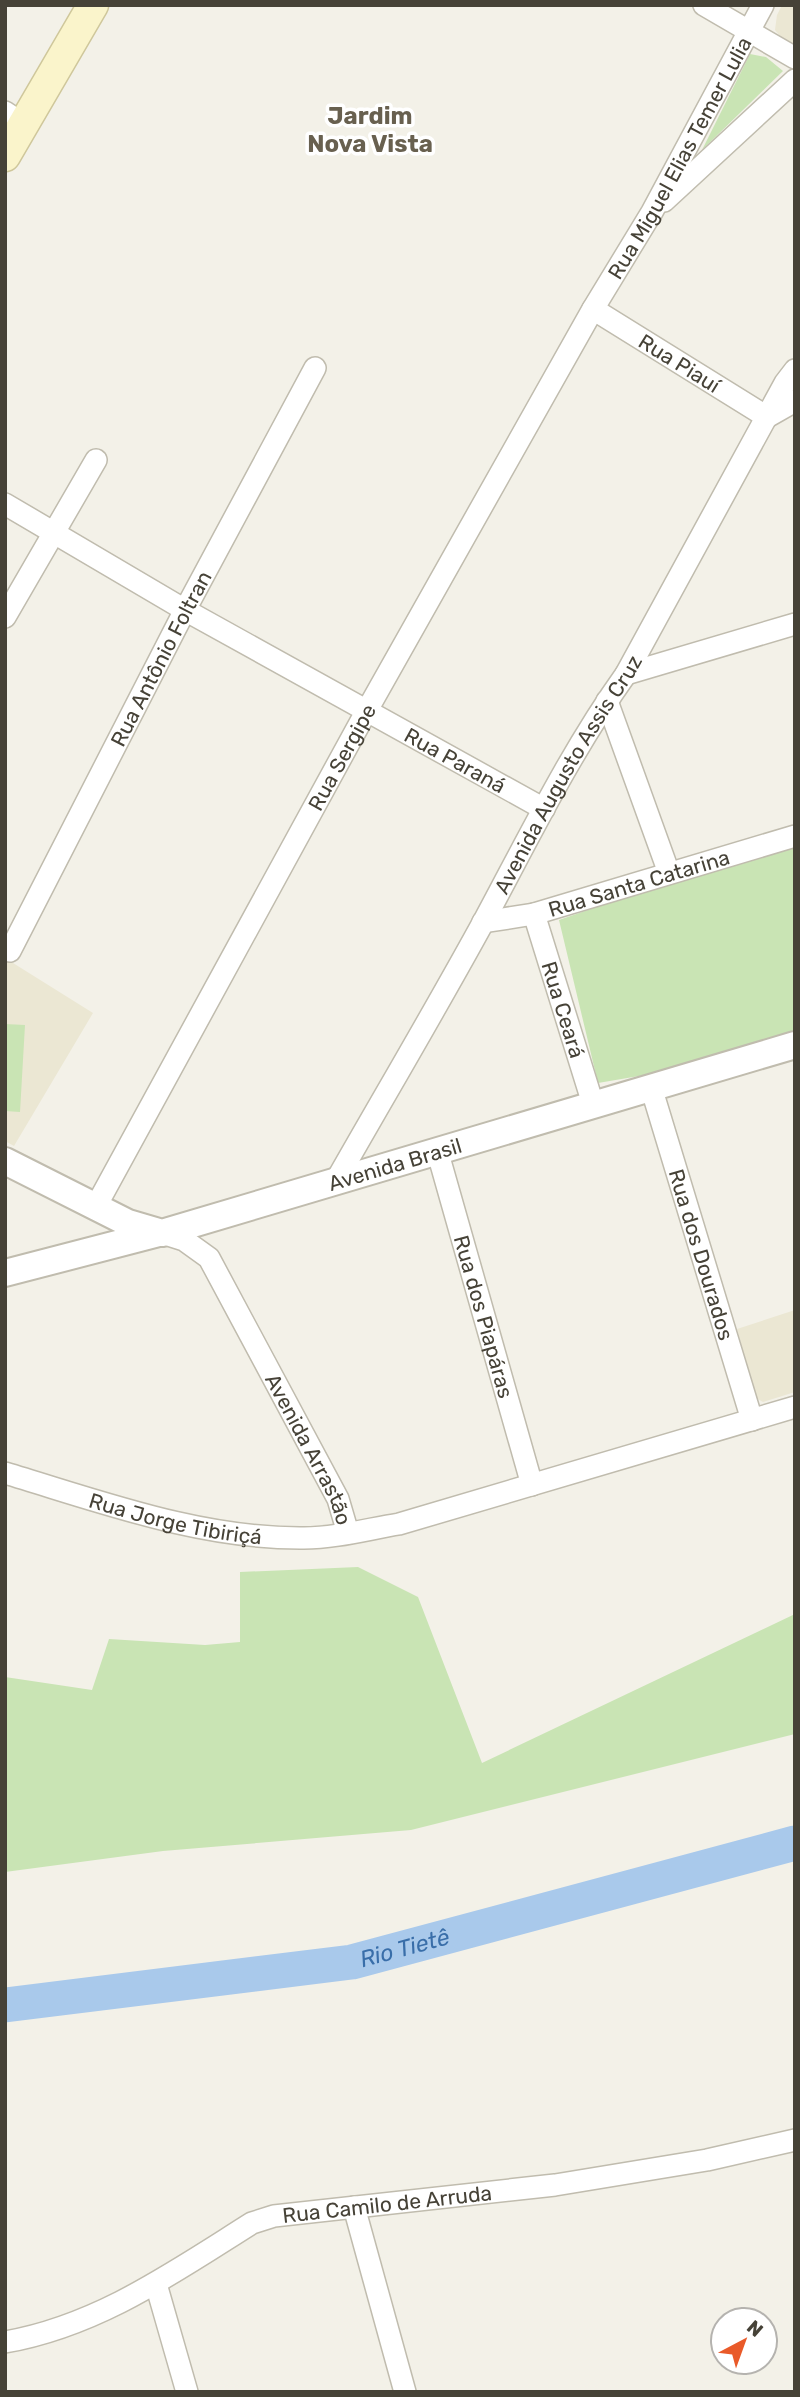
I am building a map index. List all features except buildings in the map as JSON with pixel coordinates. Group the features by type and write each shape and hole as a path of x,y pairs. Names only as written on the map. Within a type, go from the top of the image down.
{"main road":[{"path":"5,156 14,118 93,5"}],"street":[{"path":"704,5 795,58"},
{"name":"Rua Miguel Elias Temer Lulia","path":"593,309 652,212 763,5"},
{"path":"652,212 795,80"},
{"name":"Rua Piauí","path":"593,309 766,417"},
{"name":"Rua Sergipe","path":"95,1208 366,712 593,309"},
{"name":"Rua Antônio Foltran","path":"10,951 185,610 315,368"},
{"name":"Avenida Augusto Assis Cruz","path":"337,1179 544,809 607,701 626,674 766,417 795,370"},
{"path":"766,417 795,401"},
{"path":"5,617 96,460"},
{"name":"Rua Paraná","path":"5,504 185,610 544,809"},
{"path":"626,674 795,624"},
{"path":"607,701 669,873"},
{"name":"Rua Santa Catarina","path":"483,922 534,914 795,836"},
{"name":"Rua Ceará","path":"534,914 593,1104"},
{"name":"Avenida Brasil","path":"162,1233 795,1045"},
{"name":"Rua dos Dourados","path":"651,1087 752,1420"},
{"name":"Rua dos Piapáras","path":"437,1150 532,1485"},
{"path":"5,1161 95,1208 128,1223 162,1233"},
{"path":"5,1273 162,1233"},
{"name":"Avenida Arrastão","path":"162,1233 184,1240 209,1258 338,1499 348,1533 399,1524 795,1407"},
{"name":"Rua Jorge Tibiriçá","path":"5,1473 191,1527 250,1535 304,1538 348,1533"},
{"name":"Rua Camilo de Arruda","path":"5,2342 81,2322 156,2284 253,2223 274,2216 555,2185 708,2160 795,2140"},
{"path":"354,2207 405,2392"},
{"path":"156,2284 187,2392"}],"shaded area":[{"path":"782,5 795,5 795,45 784,41 775,30 777,15"},
{"path":"5,958 93,1013 14,1146 5,1141"},
{"path":"795,1310 795,1392 763,1402 756,1398 737,1329"}],"green space":[{"path":"750,54 766,57 783,71 702,150"},
{"path":"795,845 795,1032 645,1075 598,1083 559,920 672,881"},
{"path":"5,1024 25,1025 20,1112 5,1111"},
{"path":"358,1567 418,1597 482,1763 795,1614 795,1734 411,1830 163,1851 5,1872 5,1677 92,1690 109,1639 205,1645 240,1642 240,1572"}],"waterway":[{"name":"Rio Tietê","path":"5,2005 352,1962 795,1843"}],"district":[{"name":"Jardim Nova Vista","path":"370,130"}]}
